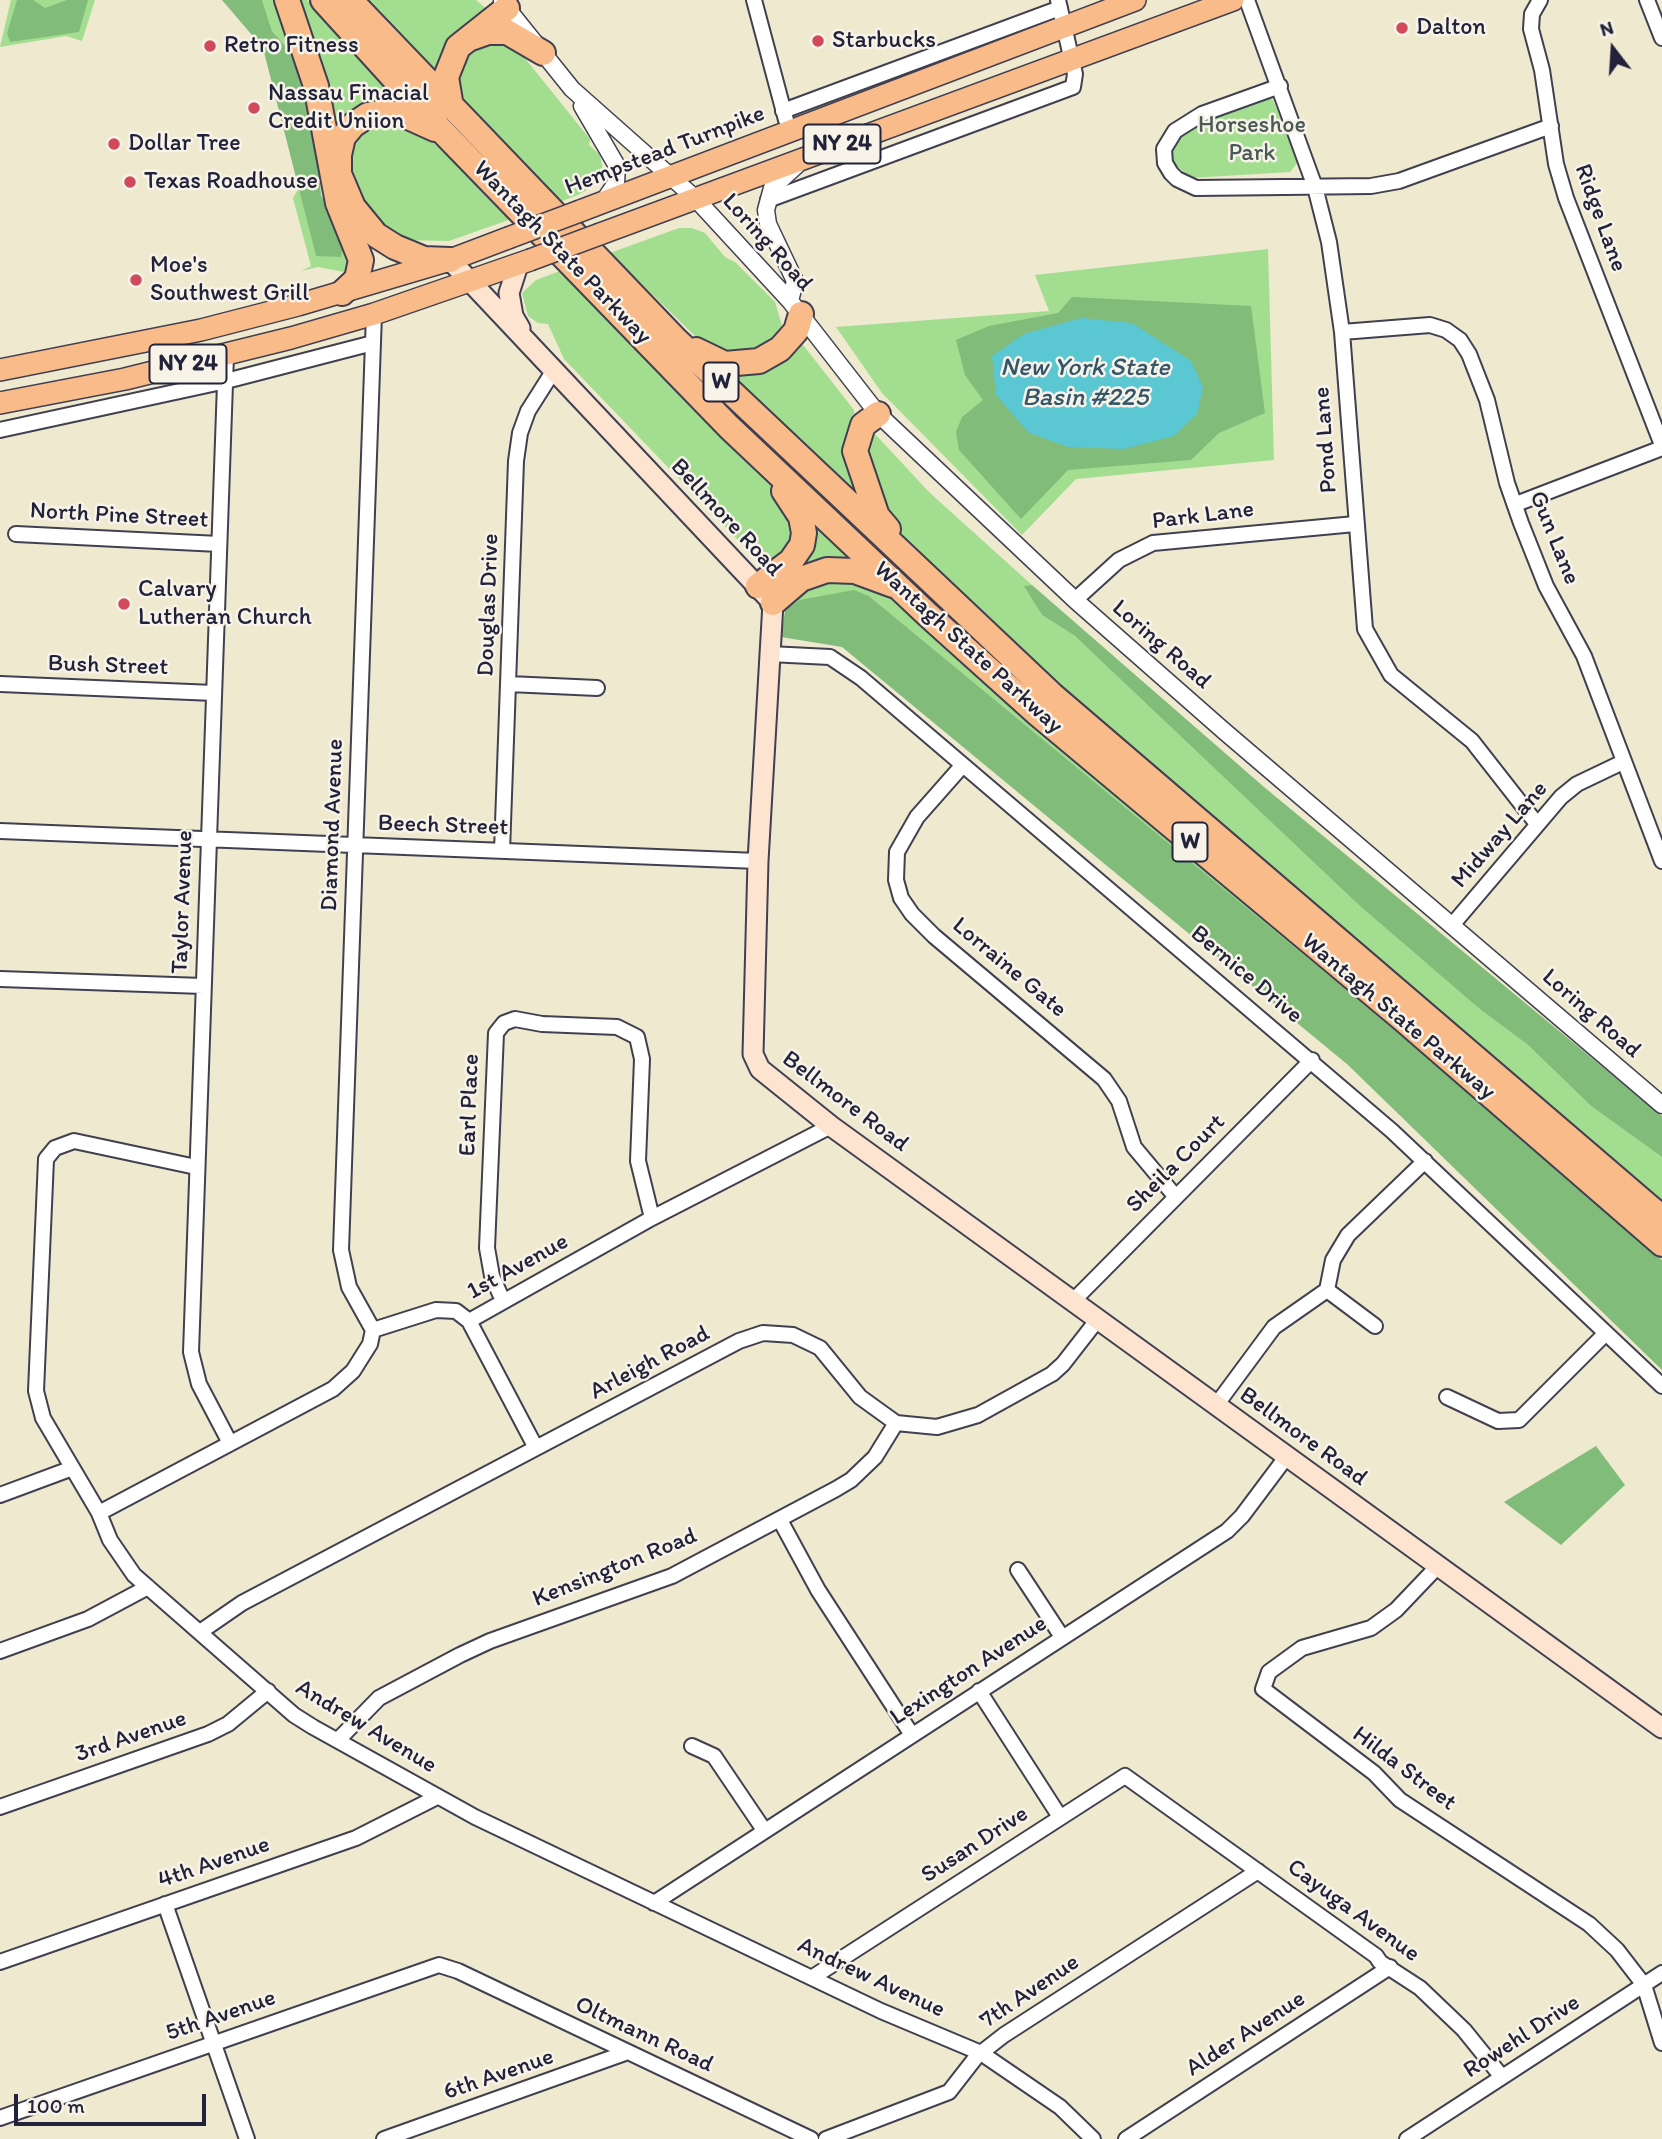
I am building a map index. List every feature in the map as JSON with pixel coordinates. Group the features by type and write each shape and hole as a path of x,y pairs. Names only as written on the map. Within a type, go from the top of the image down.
{"highway":[{"path":"287,0 316,86 338,203 361,260 357,279 342,293"},
{"name":"Wantagh State Parkway","path":"323,0 445,134 729,427 901,588 1038,714 1404,1020 1662,1244"},
{"name":"Wantagh State Parkway","path":"350,0 676,340 923,574 1082,721 1662,1218"},
{"path":"451,107 445,83 447,68 461,42 504,4"},
{"path":"461,42 488,32 507,32 543,53"},
{"path":"445,134 404,115 384,111 368,115 353,125 342,137 338,155 339,174 346,195 376,235 395,247 424,259 450,260"},
{"path":"676,340 725,364 759,361 780,349 796,331 796,307"},
{"path":"878,414 863,425 858,434 855,450 863,481 877,516 923,574"},
{"path":"729,427 796,505 804,533 802,545 765,594"},
{"path":"765,594 827,570 855,571 901,588"}],"main road":[{"name":"Hempstead Turnpike","path":"0,370 201,330 342,293 450,260 671,177 786,121 1061,11 1135,0"},
{"name":"NY 24","path":"0,403 81,388 226,355 373,314 471,282 1233,0"},
{"name":"Bellmore Road","path":"450,260 765,594 769,654 758,861 753,1054 760,1069 831,1126 1662,1728"},
{"path":"524,262 511,282 510,303 513,316 531,347"},
{"path":"81,388 190,353 202,345 201,330"}],"street":[{"path":"754,0 786,121"},
{"name":"Pond Lane","path":"1247,0 1315,187 1329,242 1342,332 1365,629 1391,675 1472,741 1537,824"},
{"name":"Ridge Lane","path":"1540,0 1532,14 1531,29 1542,70 1556,164 1566,198 1662,446"},
{"path":"1647,0 1662,38"},
{"path":"504,4 572,89 615,161 616,183 602,203"},
{"path":"768,200 1068,90 1074,83 1073,58 1061,11"},
{"path":"1280,86 1184,124 1167,141 1165,163 1177,180 1196,188 1315,187 1399,181 1551,126"},
{"name":"Loring Road","path":"572,89 696,199 796,307 878,414 1075,600 1224,731 1662,1105"},
{"path":"796,307 795,281 768,225 768,200 772,188 809,156"},
{"name":"Diamond Avenue","path":"373,314 341,1250 349,1287 373,1330"},
{"name":"Gun Lane","path":"1342,332 1430,326 1446,330 1460,340 1469,354 1488,400 1507,483 1546,586 1584,656 1662,861"},
{"path":"0,430 226,381 373,343"},
{"name":"Taylor Avenue","path":"226,355 191,1352 199,1384 230,1443"},
{"name":"Douglas Drive","path":"502,851 520,433 528,411 554,370"},
{"path":"1516,504 1662,446"},
{"name":"Park Lane","path":"1075,600 1119,559 1153,543 1355,524"},
{"name":"North Pine Street","path":"16,534 219,544"},
{"name":"Bernice Drive","path":"769,654 830,657 861,678 1312,1060 1425,1161 1662,1386"},
{"name":"Bush Street","path":"0,684 214,693"},
{"path":"509,684 597,688"},
{"name":"Midway Lane","path":"1453,924 1537,824 1577,784 1623,762"},
{"name":"Lorraine Gate","path":"962,766 905,834 897,852 896,880 901,898 912,914 934,936 1104,1079 1119,1101 1134,1147 1175,1196"},
{"name":"Beech Street","path":"0,831 758,861"},
{"path":"0,978 203,986"},
{"name":"Earl Place","path":"503,1301 492,1276 487,1248 496,1033 504,1023 516,1019 542,1024 617,1027 637,1037 642,1059 638,1161 652,1218"},
{"name":"Sheila Court","path":"1073,1301 1312,1060"},
{"name":"1st Avenue","path":"373,1330 436,1310 456,1311 469,1321 652,1218 831,1126"},
{"name":"Andrew Avenue","path":"196,1167 74,1141 55,1149 46,1159 36,1391 43,1418 70,1469 99,1513 110,1540 134,1574 294,1715 438,1797 881,2011 981,2053 1060,2106 1093,2139"},
{"path":"1217,1404 1274,1327 1327,1290 1332,1260 1348,1235 1425,1161"},
{"path":"1327,1290 1375,1326"},
{"path":"896,1423 937,1427 978,1415 1052,1374 1098,1319"},
{"path":"469,1321 536,1448"},
{"path":"99,1513 334,1390 353,1371 370,1344 373,1330"},
{"name":"Arleigh Road","path":"200,1632 242,1604 739,1341 763,1333 793,1335 820,1348 860,1397 896,1423"},
{"path":"1447,1397 1498,1421 1519,1420 1606,1333"},
{"name":"Kensington Road","path":"338,1740 380,1698 460,1655 490,1641 672,1576 852,1480 875,1457 896,1423"},
{"name":"Lexington Avenue","path":"654,1903 1227,1531 1242,1516 1287,1455"},
{"path":"0,1495 70,1469"},
{"path":"780,1520 818,1590 912,1735"},
{"name":"Hilda Street","path":"1437,1566 1396,1610 1371,1628 1302,1648 1269,1672 1263,1689 1374,1773 1399,1800 1589,1924 1618,1950 1644,1986 1662,2043"},
{"path":"1018,1570 1062,1637"},
{"path":"0,1651 88,1619 148,1587"},
{"name":"3rd Avenue","path":"0,1807 208,1734 228,1724 268,1691"},
{"path":"979,1691 1060,1817"},
{"path":"692,1746 715,1756 764,1830"},
{"name":"Susan Drive","path":"813,1977 1125,1776 1161,1800"},
{"name":"4th Avenue","path":"0,1962 356,1838 438,1797"},
{"name":"Cayuga Avenue","path":"1161,1800 1441,2006 1502,2077"},
{"name":"7th Avenue","path":"826,2139 939,2098 957,2085 981,2053 1258,1871"},
{"path":"165,1904 247,2139"},
{"name":"5th Avenue","path":"0,2118 425,1968 439,1965 458,1971"},
{"name":"Alder Avenue","path":"1126,2139 1390,1966"},
{"name":"Oltmann Road","path":"458,1971 811,2139"},
{"name":"Rowehl Drive","path":"1406,2139 1662,1973"},
{"name":"6th Avenue","path":"384,2139 628,2052"}],"green space":[{"path":"11,0 95,0 82,41 66,36 0,47"},
{"path":"17,0 33,0 45,8 67,0 88,0 79,32 10,42 7,33"},
{"path":"222,0 262,0 272,31 288,49 313,107 321,195 343,241 341,257 316,256 263,48"},
{"path":"262,0 278,0 313,107 288,49 272,31"},
{"path":"297,0 307,0 324,14 405,104 335,132"},
{"path":"361,0 476,0 490,12 455,33 443,49 437,75"},
{"path":"511,41 590,139 589,145 600,155 603,170 600,182 560,202 541,179 534,183 463,97 457,86 458,57 468,45"},
{"name":"Horseshoe Park","path":"1268,98 1273,100 1298,162 1290,172 1190,178 1173,162 1171,151 1175,137 1183,128"},
{"path":"381,117 422,133 517,217 449,241 399,240 356,203 345,147"},
{"path":"299,188 316,256 343,241 352,268 344,272 318,267 301,271 311,266 293,198"},
{"path":"679,228 692,228 705,233 725,257 735,262 775,302 782,325 765,350 722,357 698,339 610,253"},
{"path":"1268,249 1274,460 1076,479 1022,535 882,393 836,327 1049,311 1035,275"},
{"path":"568,268 642,355 787,499 795,533 785,553 773,563 758,561 564,359 548,324 538,323 528,316 522,293 536,280"},
{"path":"1072,297 1251,306 1265,413 1219,433 1191,460 1068,470 1021,519 959,450 956,432 962,417 983,400 965,375 956,340 989,326 1058,313"},
{"path":"800,341 854,410 854,421 847,429 846,452 858,492 854,496 711,363"},
{"path":"869,432 875,434 930,493 1032,585 1025,586 1042,615 1075,636 1481,1010 1528,1045 1591,1106 1662,1157 1662,1200 1093,715 905,541 879,497 861,447"},
{"path":"810,520 866,563 796,571"},
{"path":"847,575 881,587 1128,805 1404,1039 869,596 785,611 793,595"},
{"path":"1032,585 1264,787 1662,1116 1662,1157 1591,1106 1528,1045 1481,1010 1359,905 1075,636 1042,615 1024,586"},
{"path":"854,590 869,596 1535,1146 1662,1260 1662,1370 1348,1065 842,647 781,637 785,611 800,600"},
{"path":"1596,1446 1625,1485 1561,1545 1504,1502"}],"water":[{"name":"New York State Basin #225","path":"1081,318 1132,323 1191,361 1203,387 1197,414 1174,436 1124,449 1068,447 1029,433 996,395 992,356 1024,334"}],"place":[{"name":"Dalton","path":"1402,28"},
{"name":"Starbucks","path":"818,41"},
{"name":"Retro Fitness","path":"210,46"},
{"name":"Nassau Finacial Credit Uniion","path":"254,108"},
{"name":"Dollar Tree","path":"114,144"},
{"name":"Texas Roadhouse","path":"130,182"},
{"name":"Moe's Southwest Grill","path":"136,280"},
{"name":"Calvary Lutheran Church","path":"124,604"}]}
